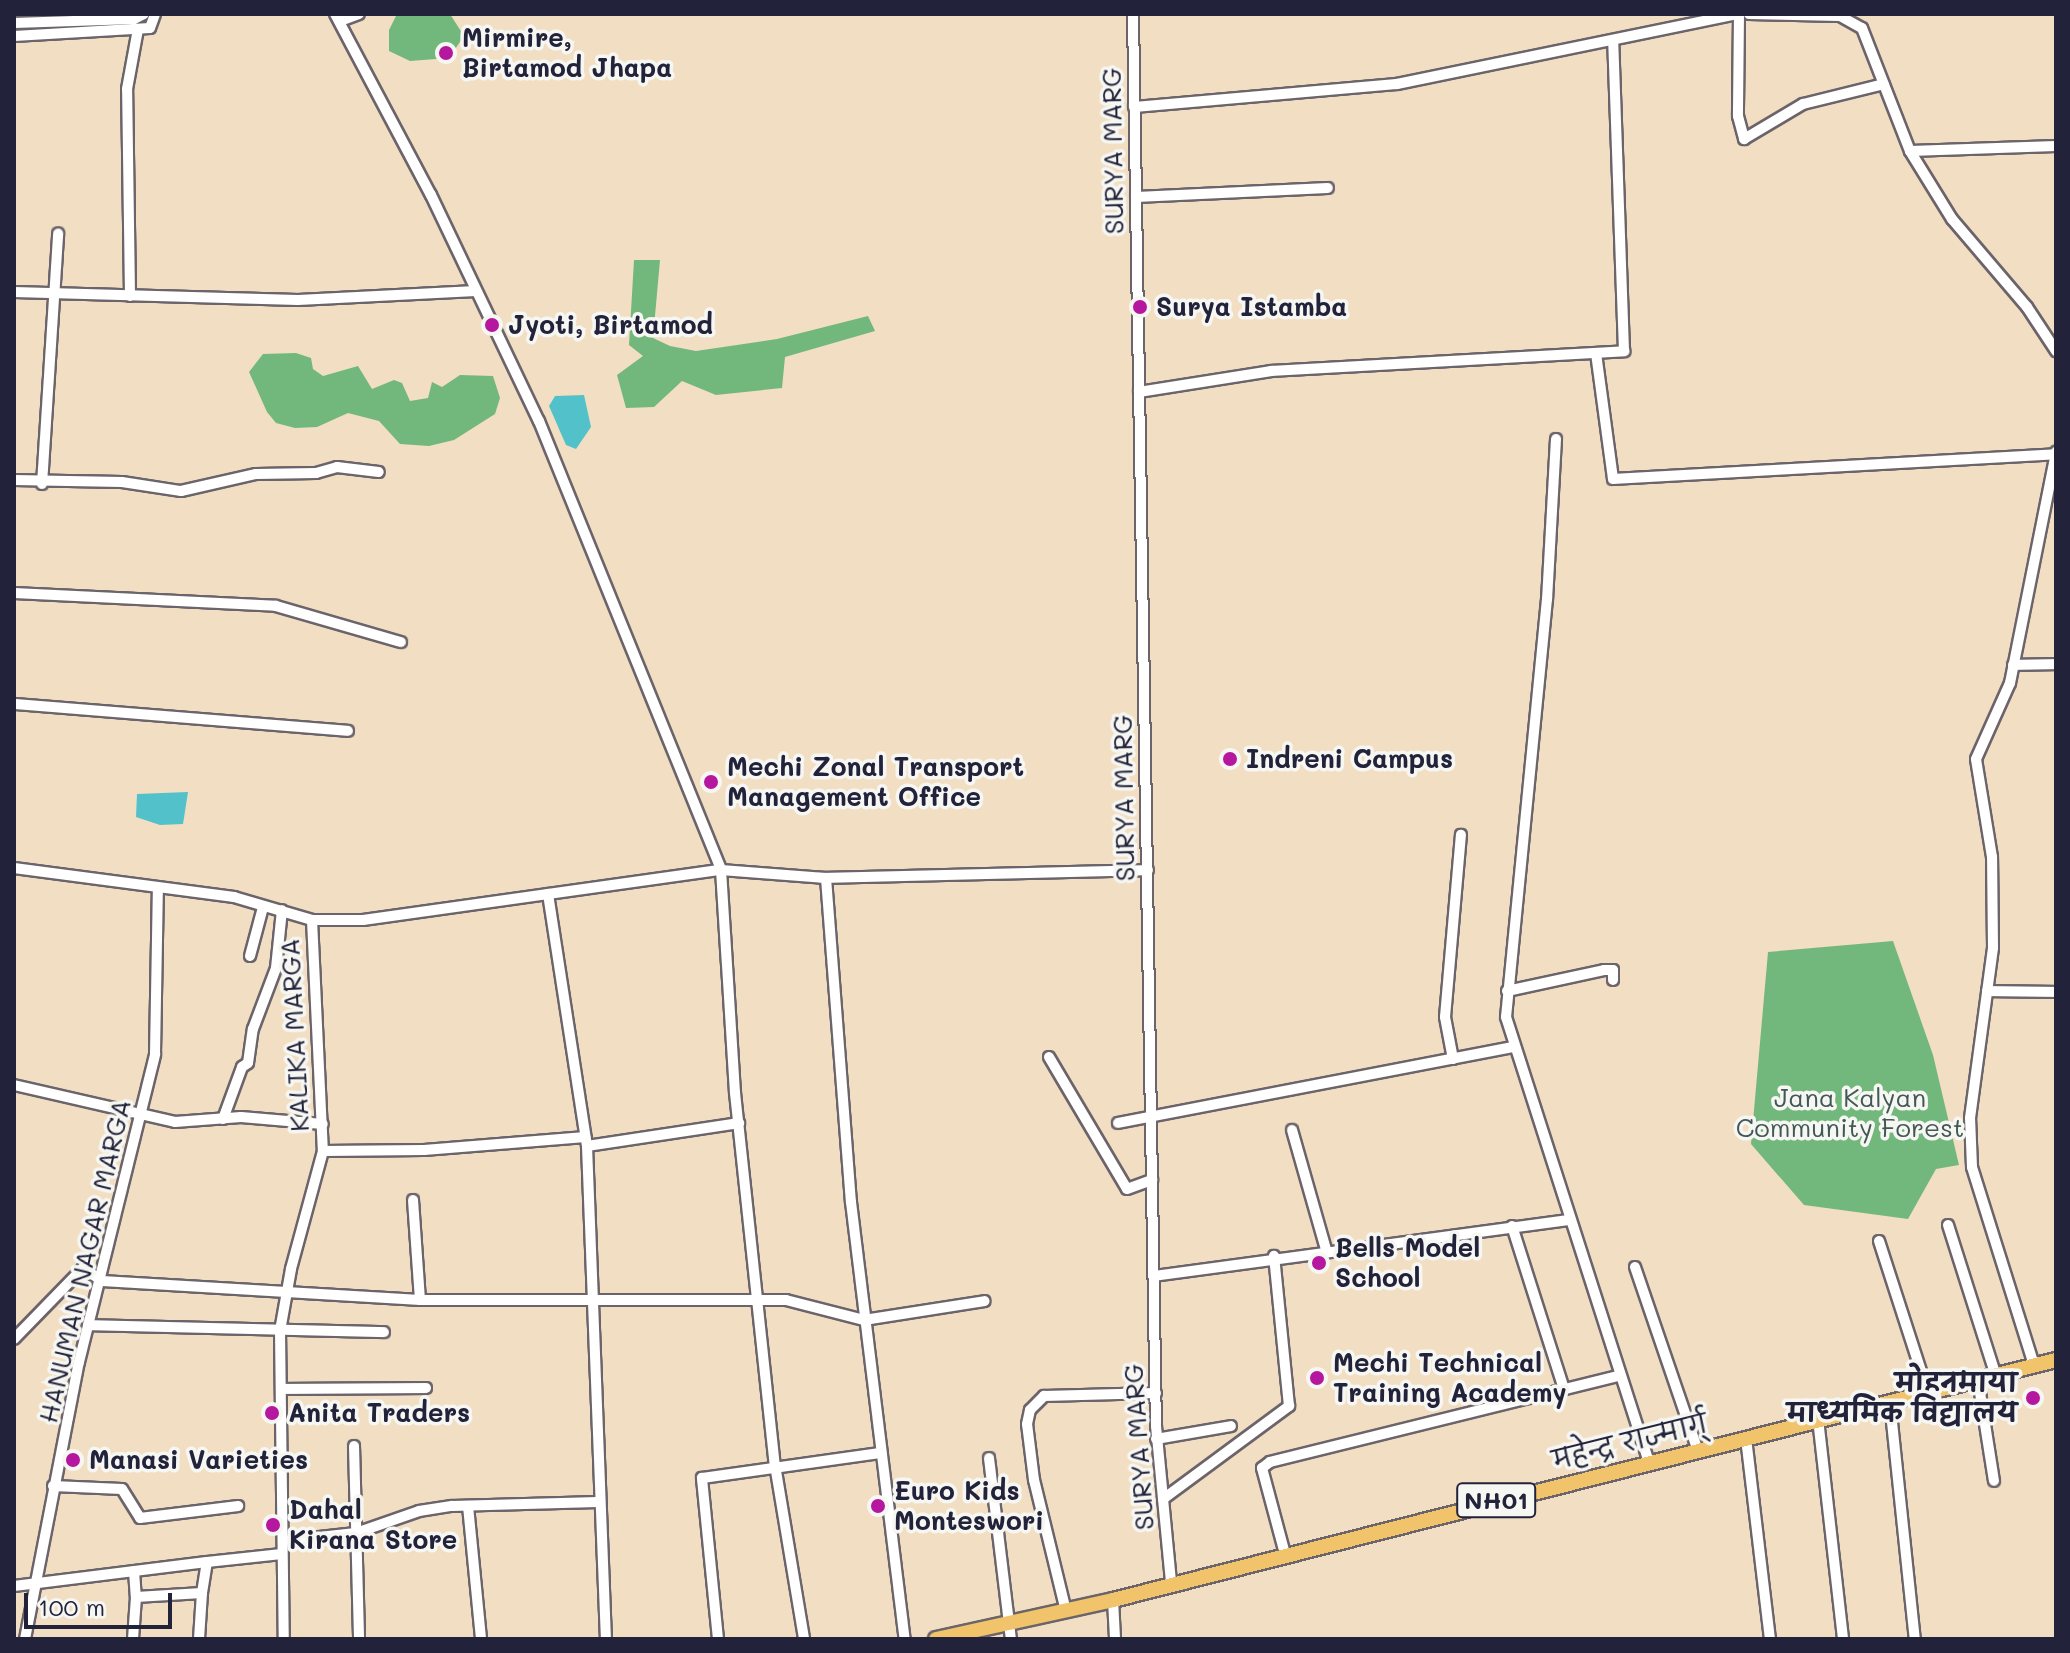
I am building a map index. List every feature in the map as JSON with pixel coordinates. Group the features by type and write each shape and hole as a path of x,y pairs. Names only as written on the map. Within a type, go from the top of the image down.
{"highway":[{"name":"महेन्द्र राज्मार्ग्","path":"936,1639 1065,1607 1113,1600 1171,1581 2056,1360"}],"street":[{"path":"14,23 134,19 144,14"},
{"path":"14,36 150,28 155,14"},
{"path":"359,14 338,17 539,421 721,870 739,1123 775,1465 804,1639"},
{"name":"SURYA MARG","path":"1133,14 1156,1439 1171,1581"},
{"path":"1134,107 1397,84 1613,43 1738,14 1738,116 1744,139 1803,104 1884,84"},
{"path":"1749,14 1852,20 1862,28 1910,151 1952,219 2027,307 2056,351"},
{"path":"130,296 127,89 138,29"},
{"path":"1139,392 1271,371 1617,354 1626,345 1613,43"},
{"path":"1910,151 2056,146"},
{"path":"1136,197 1328,188"},
{"path":"42,484 58,234"},
{"path":"14,292 298,300 476,291"},
{"path":"1596,353 1613,479 2056,453 2013,665 2001,707 1976,759 1992,857 1993,948 1970,1118 1972,1167 2034,1365"},
{"path":"1556,439 1537,708 1507,991 1512,1047 1649,1463"},
{"path":"14,480 42,484 122,482 181,491 256,474 337,467 379,472"},
{"path":"14,593 276,606 401,642"},
{"path":"2013,665 2056,664"},
{"path":"14,704 348,731"},
{"path":"1453,1059 1445,1017 1461,835"},
{"name":"KALIKA MARGA","path":"14,868 158,890 171,887 282,910 312,920 323,1151 280,1331 284,1639"},
{"path":"312,920 363,920 721,870 826,878 1148,870"},
{"path":"826,878 864,1320 905,1639"},
{"name":"HANUMAN NAGAR MARGA","path":"25,1639 53,1486 88,1325 102,1281 155,1054 158,890"},
{"path":"548,894 586,1142 594,1300 598,1502 606,1639"},
{"path":"250,956 263,907"},
{"path":"223,1119 242,1067 248,1063 253,1029 276,968 282,910"},
{"path":"1507,991 1604,970 1613,970 1613,980"},
{"path":"1987,991 2056,992"},
{"path":"1118,1123 1512,1047"},
{"path":"1049,1057 1127,1189 1152,1180"},
{"path":"14,1085 110,1105 138,1117 175,1122 223,1119 323,1124"},
{"path":"323,1151 424,1150 586,1142 739,1123"},
{"path":"1292,1130 1326,1249"},
{"path":"413,1200 420,1300"},
{"path":"1154,1276 1274,1256 1567,1220"},
{"path":"1948,1225 1996,1376"},
{"path":"1512,1226 1564,1389"},
{"path":"1879,1241 1928,1393"},
{"path":"1163,1499 1289,1406 1274,1256"},
{"path":"1635,1267 1698,1451"},
{"path":"14,1339 83,1268 102,1281 420,1300 758,1300 815,1303 864,1320 985,1301"},
{"path":"88,1325 384,1332"},
{"path":"1285,1554 1262,1468 1270,1462 1618,1376"},
{"path":"1978,1380 1994,1481"},
{"path":"281,1389 426,1388"},
{"path":"1065,1607 1034,1480 1027,1424 1030,1410 1044,1396 1156,1393"},
{"path":"1890,1403 1915,1639"},
{"path":"1818,1419 1843,1639"},
{"path":"1156,1439 1231,1426"},
{"path":"1746,1438 1770,1639"},
{"path":"354,1446 359,1639"},
{"path":"718,1639 702,1478 775,1465 880,1453"},
{"path":"989,1458 1011,1639"},
{"path":"53,1486 122,1489 140,1518 238,1506"},
{"path":"283,1541 356,1533 419,1511 468,1506 598,1502"},
{"path":"468,1506 481,1639"},
{"path":"14,1586 282,1554"},
{"path":"199,1639 207,1562"},
{"path":"133,1639 134,1571"},
{"path":"136,1597 202,1593"},
{"path":"1113,1600 1115,1639"}],"green space":[{"path":"397,14 450,14 464,36 449,58 410,61 389,51 389,30"},
{"path":"634,260 660,260 653,338 670,346 696,351 777,339 868,316 875,331 785,357 782,388 716,395 682,381 654,407 626,408 617,375 643,356 629,345"},
{"path":"296,353 311,358 313,369 323,376 358,366 372,389 394,380 402,383 410,401 428,398 432,382 442,387 460,375 493,376 500,398 495,414 454,440 429,446 400,444 379,421 348,413 317,427 295,428 276,423 267,412 249,372 263,354"},
{"name":"Jana Kalyan Community Forest","path":"1893,941 1933,1055 1959,1165 1936,1169 1908,1219 1804,1205 1751,1144 1768,952"}],"water":[{"path":"584,395 591,427 576,449 566,445 549,406 555,396"},
{"path":"188,792 183,824 160,825 136,817 137,794"}],"place":[{"name":"Mirmire, Birtamod Jhapa","path":"446,53"},
{"name":"Surya Istamba","path":"1140,307"},
{"name":"Jyoti, Birtamod","path":"492,325"},
{"name":"Indreni Campus","path":"1230,759"},
{"name":"Mechi Zonal Transport Management Office","path":"711,782"},
{"name":"Bells Model School","path":"1319,1263"},
{"name":"Mechi Technical Training Academy","path":"1317,1378"},
{"name":"मोहनमाया माध्यमिक विद्यालय","path":"2033,1398"},
{"name":"Anita Traders","path":"272,1413"},
{"name":"Manasi Varieties","path":"73,1460"},
{"name":"Euro Kids Monteswori","path":"878,1506"},
{"name":"Dahal Kirana Store","path":"273,1525"}]}
